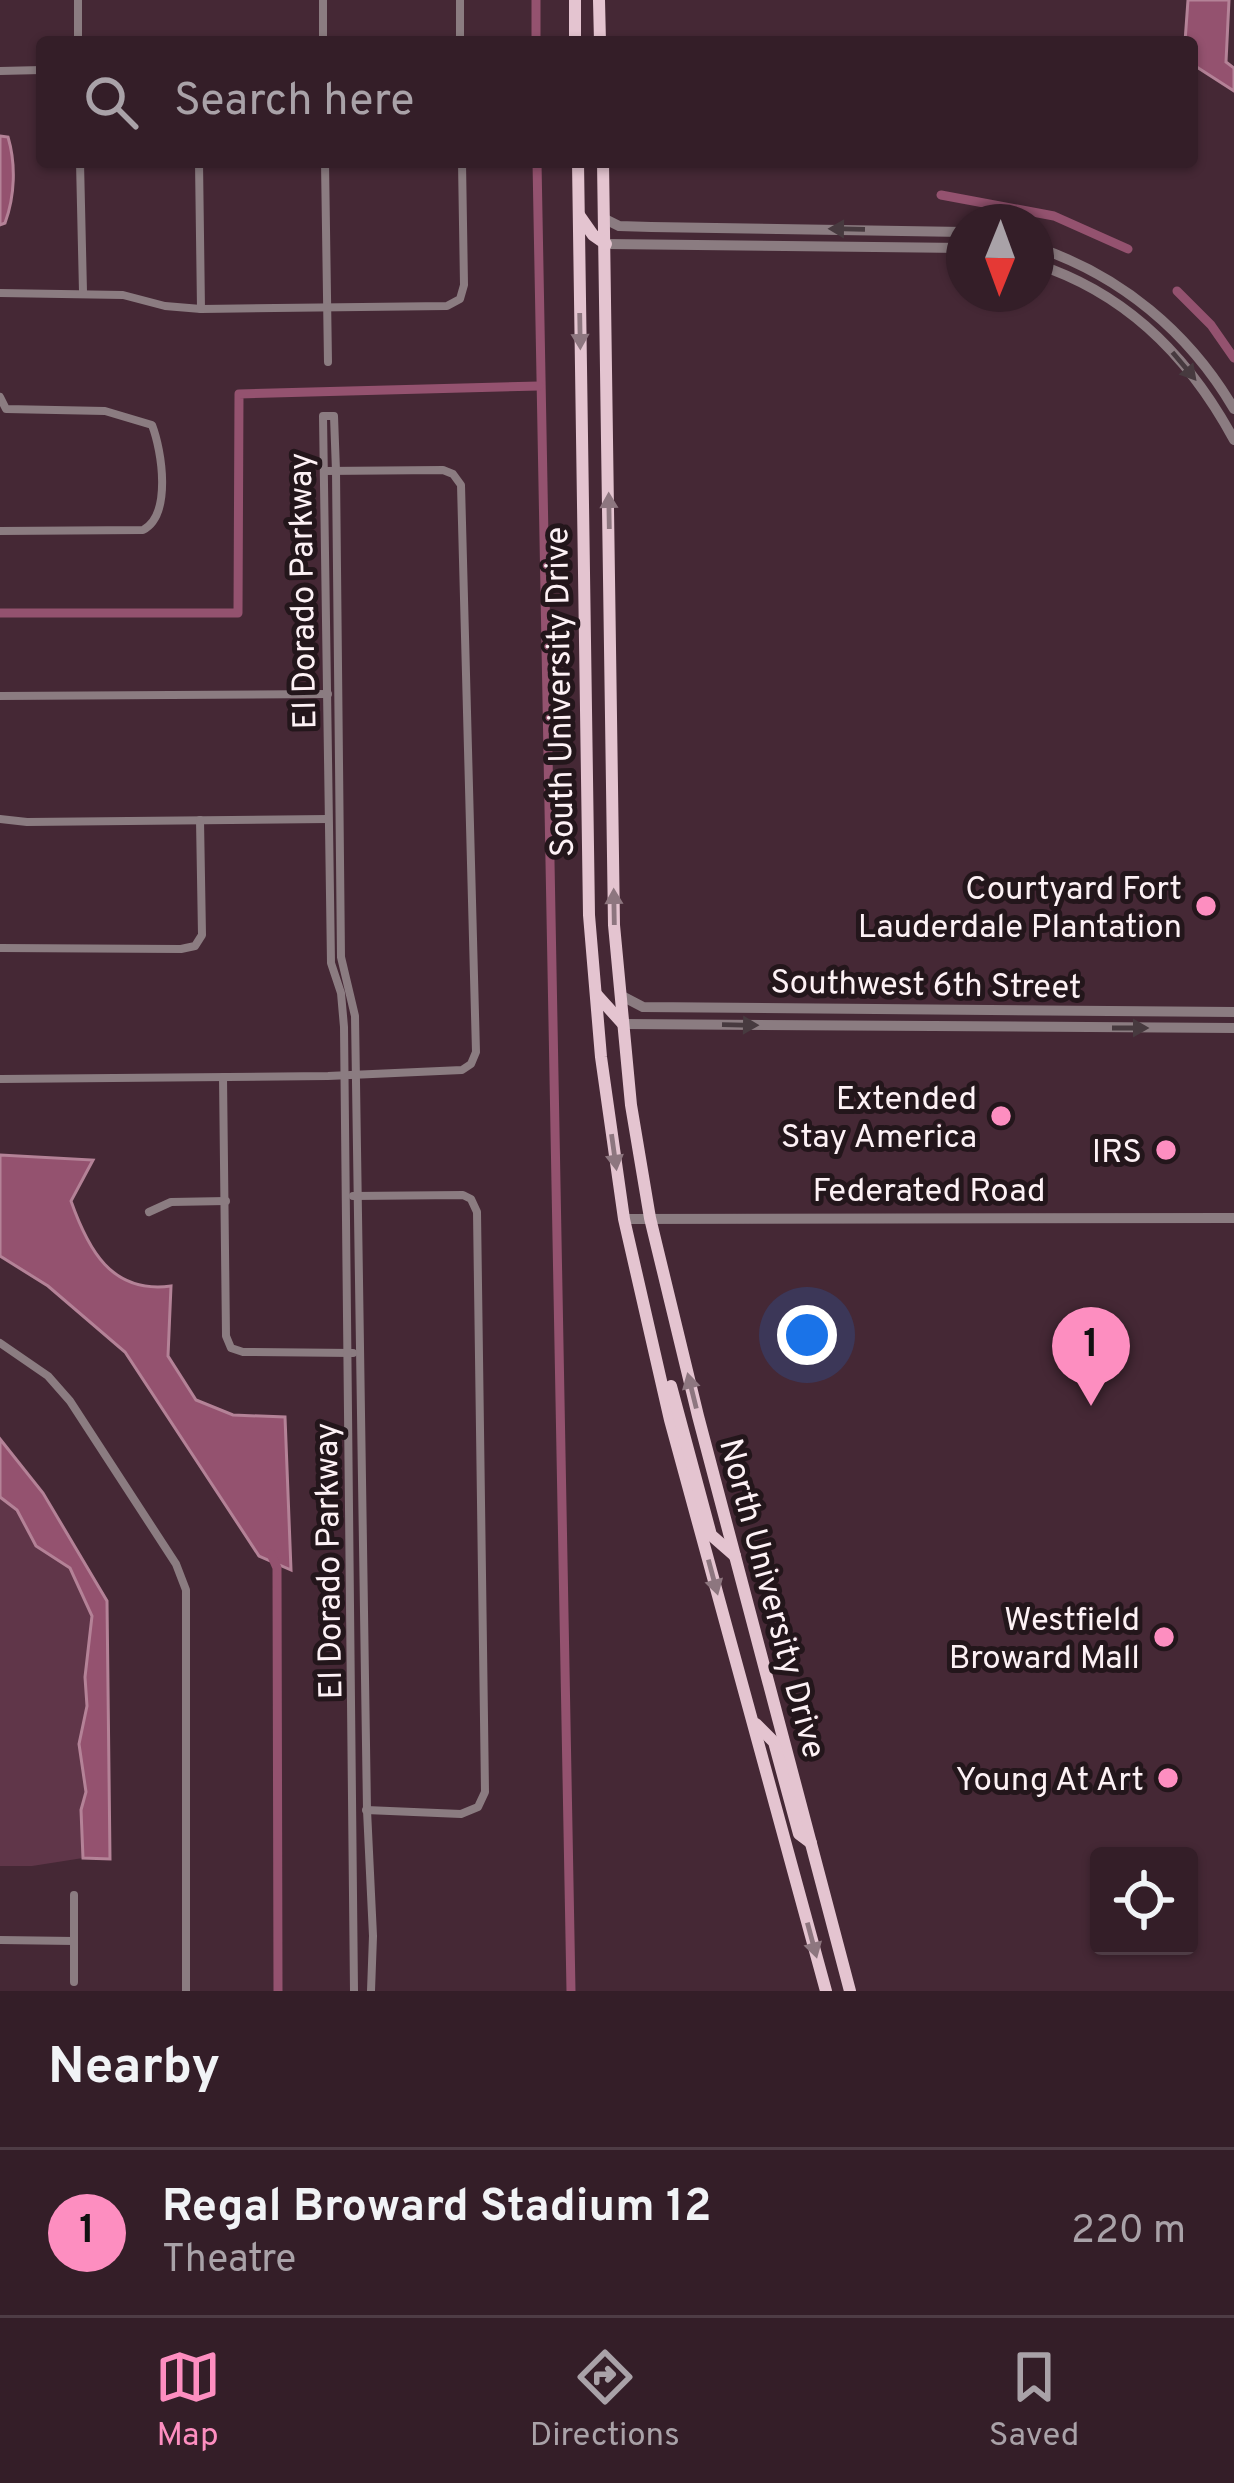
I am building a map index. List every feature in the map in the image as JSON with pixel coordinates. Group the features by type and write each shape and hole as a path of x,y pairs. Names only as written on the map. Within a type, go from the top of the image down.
{"main road":[{"path":"575,0 575,36"},
{"path":"598,0 600,36"},
{"name":"South University Drive","path":"578,168 588,880 595,992 624,1220"},
{"name":"South University Drive","path":"603,168 612,840 631,1105 650,1217"},
{"path":"578,214 593,236 606,244"},
{"path":"595,992 623,1024"},
{"name":"North University Drive","path":"650,1217 850,1991"},
{"name":"North University Drive","path":"624,1220 656,1359 826,1991"},
{"path":"656,1359 667,1373 711,1535 735,1556"},
{"path":"752,1721 774,1742 800,1834 812,1844"}],"street":[{"path":"78,0 78,36"},
{"path":"322,0 323,36"},
{"path":"460,0 460,36"},
{"path":"0,70 36,70"},
{"path":"80,168 83,292"},
{"path":"199,168 201,308"},
{"path":"325,168 328,362"},
{"path":"0,293 83,292 201,308 446,306 460,299 464,285 462,168"},
{"path":"605,219 620,226 946,232"},
{"path":"606,244 946,248"},
{"path":"1054,253 1122,287 1165,322 1199,357 1234,409"},
{"path":"1054,270 1120,304 1187,367 1234,440"},
{"path":"0,398 6,409 105,411 152,424 158,441 160,511 155,524 143,530 0,531"},
{"name":"El Dorado Parkway","path":"351,1196 354,1004 341,957 336,471 329,416 324,471 328,819 332,963 343,1009 351,1196 373,1936 370,1991"},
{"path":"0,1079 343,1076 462,1070 471,1064 476,1052 461,485 443,470 324,471"},
{"path":"0,696 338,694"},
{"path":"0,818 27,823 340,819"},
{"path":"0,948 195,946 202,935 200,820"},
{"name":"Southwest 6th Street","path":"620,994 644,1007 1234,1012"},
{"name":"Southwest 6th Street","path":"623,1024 1234,1028"},
{"path":"224,1077 226,1336 231,1348 354,1353"},
{"path":"351,1196 452,1194 471,1199 477,1211 485,1792 478,1807 461,1814 353,1810"},
{"path":"149,1212 171,1202 226,1202"},
{"name":"Federated Road","path":"624,1220 1234,1218"},
{"path":"0,1343 48,1376 70,1402 176,1564 185,1590 187,1991"},
{"name":"El Dorado Parkway","path":"354,1353 354,1991"},
{"path":"74,1895 74,1982"},
{"path":"0,1940 74,1941"}],"shaded area":[{"path":"1188,0 1229,0 1226,62 1234,68 1234,91 1198,68 1198,36 1185,36"},
{"path":"0,136 8,137 13,180 8,213 0,225"},
{"path":"0,1155 93,1160 71,1201 85,1236 117,1275 150,1287 171,1286 168,1356 196,1400 233,1415 285,1417 291,1570 259,1556 125,1352 48,1286 0,1256"},
{"path":"0,1439 43,1493 107,1601 110,1859 83,1858 81,1810 86,1792 79,1744 87,1706 85,1677 92,1616 70,1568 36,1546 17,1510 0,1497"},
{"path":"0,1497 17,1510 31,1540 70,1568 92,1616 85,1677 87,1706 79,1744 86,1792 81,1810 83,1858 0,1866"}],"waterway":[{"path":"536,0 536,36"},
{"path":"537,168 571,1991"},
{"path":"941,195 1054,216 1128,249"},
{"path":"1177,291 1211,325 1234,358"},
{"path":"0,613 238,613 239,394 539,386"},
{"path":"271,1554 277,1568 278,1991"}],"place":[{"name":"Courtyard Fort Lauderdale Plantation","path":"1206,906"},
{"name":"Extended Stay America","path":"1001,1116"},
{"name":"IRS","path":"1166,1150"},
{"name":"Regal Broward Stadium 12","path":"1091,1406"},
{"name":"Westfield Broward Mall","path":"1164,1637"},
{"name":"Young At Art","path":"1168,1778"}]}
